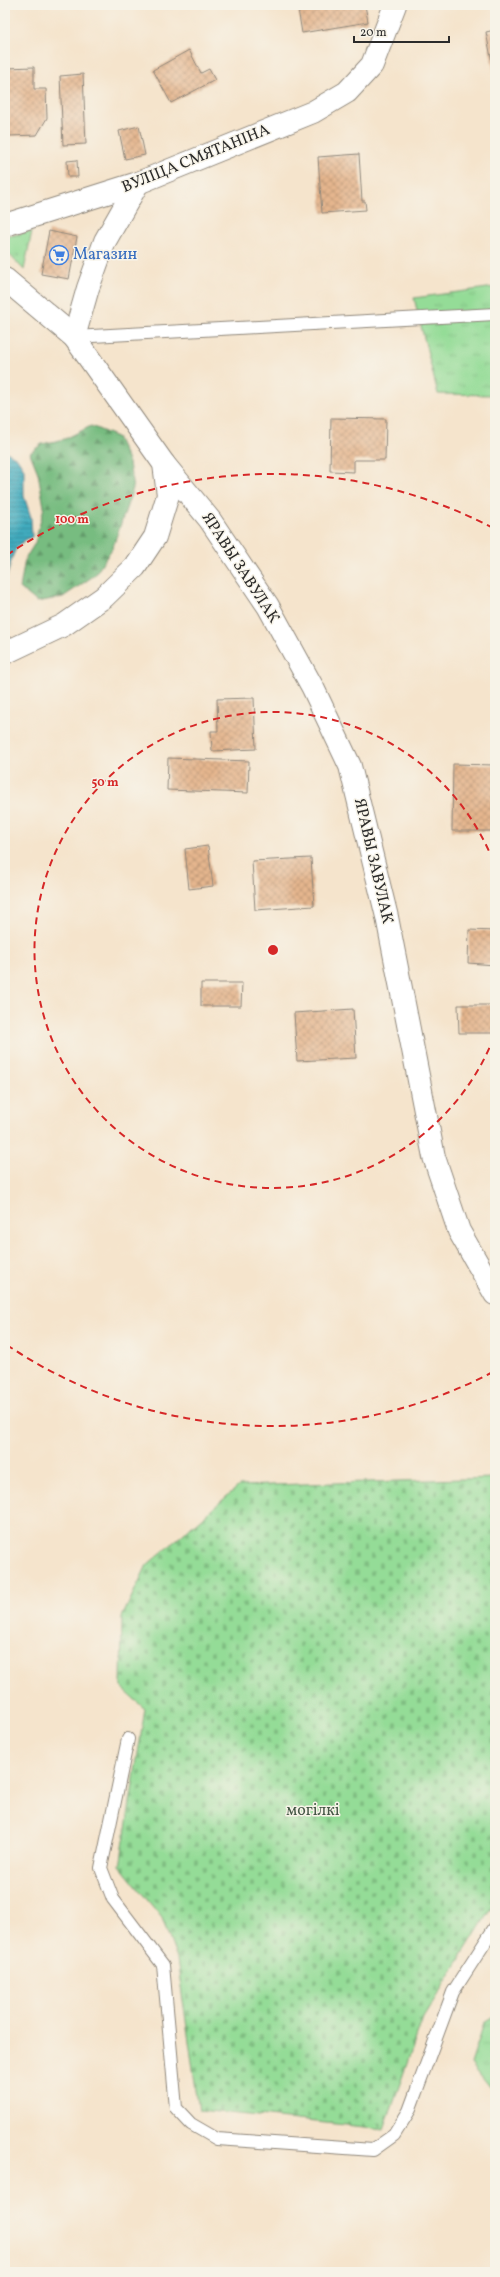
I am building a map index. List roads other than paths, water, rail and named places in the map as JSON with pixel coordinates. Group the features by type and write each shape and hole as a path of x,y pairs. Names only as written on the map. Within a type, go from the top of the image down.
{"street":[{"name":"ВУЛІЦА СМЯТАНІНА","path":"5,225 138,183 313,112 347,92 372,65 395,5"},
{"path":"74,337 88,288 105,241 138,183"},
{"name":"ЯРАВЫ ЗАВУЛАК","path":"5,279 74,337 164,464 210,520 268,606 313,688 350,766 387,917 434,1156 459,1231 495,1294"},
{"path":"5,653 64,625 104,598 135,567 155,537 168,495 164,464"}],"lane":[{"path":"74,337 495,314"},
{"path":"128,1739 101,1868 113,1899 164,1965 176,2108 191,2124 217,2139 373,2150 394,2136 409,2111 453,1992 495,1927"}],"water":[{"path":"5,451 17,458 24,469 24,496 31,517 32,537 25,540 16,549 5,581"}],"place":[{"name":"Магазин","path":"59,255"}],"park label":[{"name":"могілкі","path":"313,1811"}]}
